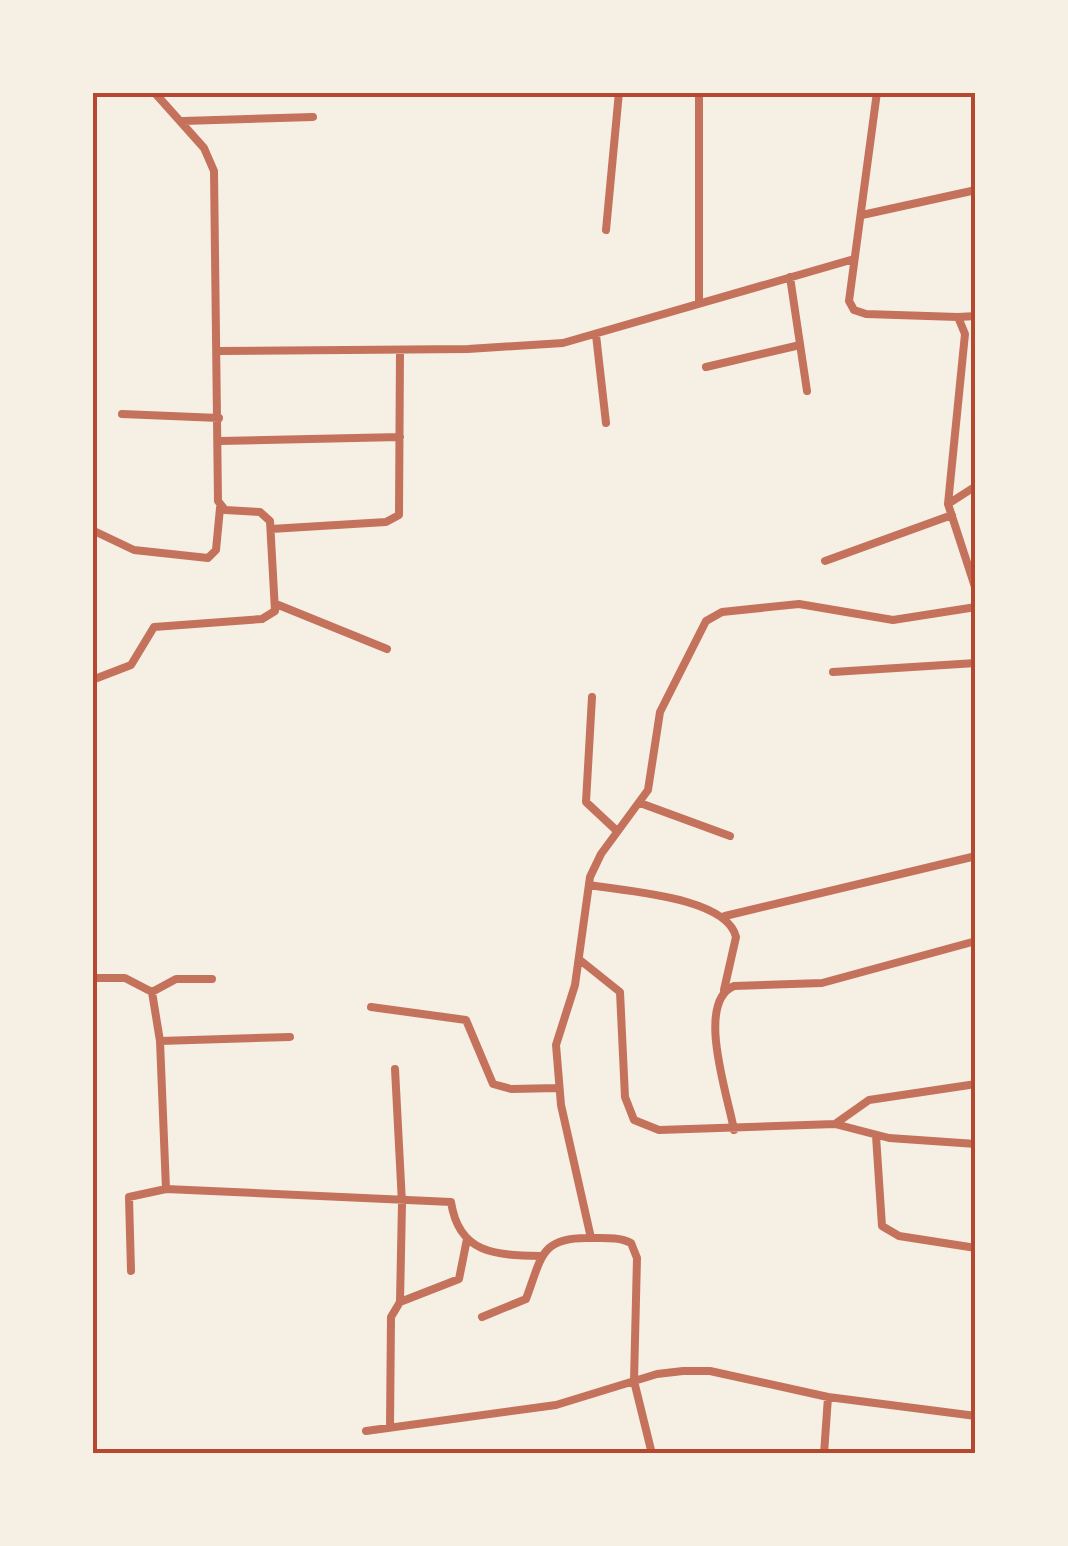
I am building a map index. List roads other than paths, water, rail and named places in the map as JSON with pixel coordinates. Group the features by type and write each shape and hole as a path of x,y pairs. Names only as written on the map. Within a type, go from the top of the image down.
{"street":[{"path":"92,530 134,550 208,558 216,550 220,508 214,171 204,148 154,92"},
{"path":"606,230 618,92"},
{"path":"699,92 699,303"},
{"path":"877,92 848,292 854,310 976,316"},
{"path":"182,121 313,117"},
{"path":"862,215 976,190"},
{"path":"218,352 536,347 596,335 854,259"},
{"path":"790,277 808,391"},
{"path":"958,317 966,334 948,504 972,566 976,590"},
{"path":"596,335 606,423"},
{"path":"706,367 800,345"},
{"path":"271,529 394,520 400,508 400,350"},
{"path":"122,414 219,418"},
{"path":"219,441 400,437"},
{"path":"948,504 976,486"},
{"path":"92,680 132,665 154,627 271,618 276,604 271,529 266,516 220,508"},
{"path":"825,561 952,516"},
{"path":"92,539 104,538"},
{"path":"276,604 387,649"},
{"path":"591,1238 558,1088 556,1045 580,960 589,885 600,854 640,803 651,780 660,712 712,615 798,604 893,620 976,608"},
{"path":"833,672 976,662"},
{"path":"592,697 586,802 616,831"},
{"path":"640,803 730,836"},
{"path":"589,885 694,904 724,916 976,856"},
{"path":"724,916 736,938 714,1016 734,1130"},
{"path":"724,990 734,986 822,982 976,941"},
{"path":"580,960 620,992 625,1097 634,1120 646,1127 673,1132 835,1124 876,1136 976,1144"},
{"path":"92,978 125,978 142,982 152,992 160,1041 166,1189"},
{"path":"152,992 176,980 212,978"},
{"path":"371,1007 466,1020 492,1084 512,1089 558,1088"},
{"path":"160,1041 290,1037"},
{"path":"390,1427 391,1317 400,1302 395,1068"},
{"path":"835,1124 869,1100 976,1084"},
{"path":"876,1136 882,1226 899,1236 976,1248"},
{"path":"131,1272 129,1197 166,1189 451,1202 454,1225 466,1239 494,1253 541,1256"},
{"path":"482,1317 526,1299 546,1248 566,1238 625,1240 636,1249 634,1381 652,1454"},
{"path":"400,1302 458,1280 466,1239"},
{"path":"366,1432 556,1405 658,1374 710,1371 828,1398 976,1416"},
{"path":"824,1454 828,1398"}]}
